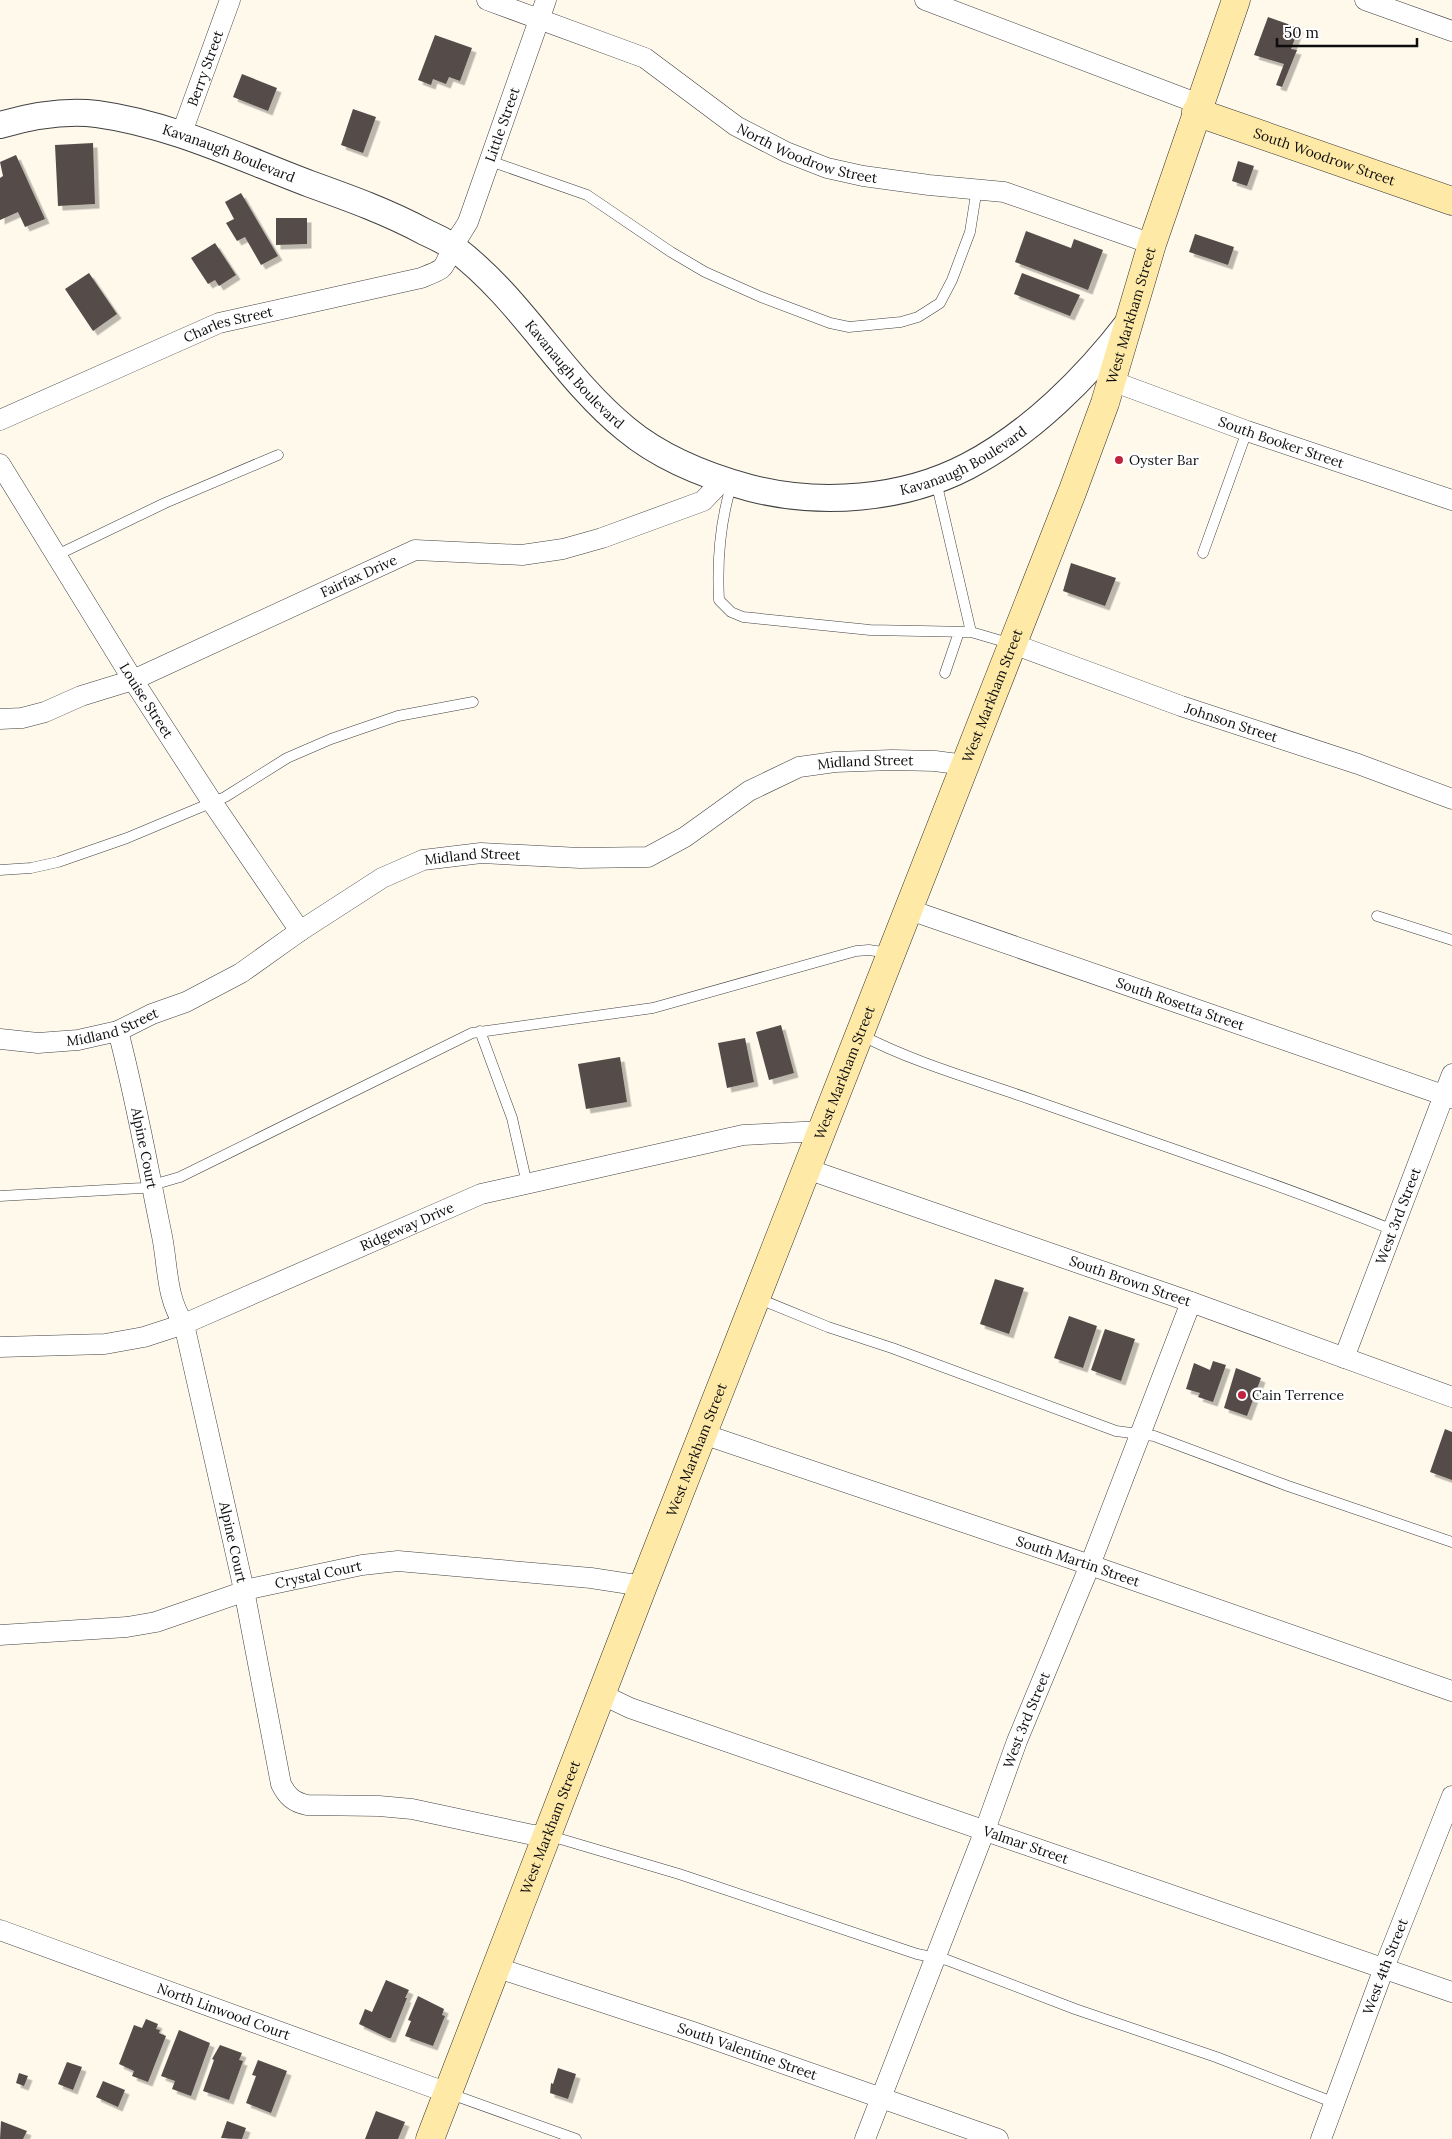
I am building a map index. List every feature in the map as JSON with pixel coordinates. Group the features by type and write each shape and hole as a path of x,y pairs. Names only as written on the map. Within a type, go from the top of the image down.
{"main road":[{"name":"West Markham Street","path":"430,2139 643,1586 910,910 1073,490 1112,381 1152,244 1236,0"},
{"name":"South Woodrow Street","path":"1198,108 1452,201"}],"street":[{"name":"Berry Street","path":"181,135 230,0"},
{"name":"North Woodrow Street","path":"487,0 645,58 736,126 827,168 863,176 929,185 1004,192 1152,244"},
{"name":"Little Street","path":"453,247 468,222 546,0"},
{"path":"925,0 1198,108"},
{"path":"1365,0 1452,31"},
{"name":"Kavanaugh Boulevard","path":"0,125 20,119 74,113 131,120 181,135 378,210 453,247 494,285 594,398 624,428 671,458 727,482 778,495 819,498 882,493 936,479 969,466 1006,443 1037,419 1097,360 1130,321"},
{"name":"Charles Street","path":"0,420 219,323 421,278 445,266 453,247"},
{"name":"South Booker Street","path":"1112,381 1247,431 1452,500"},
{"name":"Louise Street","path":"0,464 133,680 212,802 300,931"},
{"name":"Fairfax Drive","path":"0,719 22,718 45,712 82,696 133,680 415,550 522,555 563,549 602,538 703,501 727,482"},
{"name":"Johnson Street","path":"1012,644 1181,706 1358,764 1452,798"},
{"name":"Midland Street","path":"0,1039 55,1042 118,1031 223,984 382,878 423,860 481,853 580,858 648,857 686,837 749,791 799,767 835,762 892,760 935,760 966,765"},
{"name":"South Rosetta Street","path":"910,910 1448,1097"},
{"name":"Alpine Court","path":"118,1031 136,1098 172,1300 184,1324 244,1590 281,1784 290,1798 307,1805 379,1806 412,1809 533,1835 546,1835"},
{"name":"West 3rd Street","path":"1344,1358 1393,1230 1448,1097 1452,1074"},
{"name":"Ridgeway Drive","path":"0,1347 105,1344 144,1336 184,1324 456,1203 481,1194 743,1135 822,1131"},
{"name":"South Brown Street","path":"807,1169 1191,1302 1452,1397"},
{"name":"West 3rd Street","path":"865,2139 985,1830 1017,1741 1090,1565 1191,1302"},
{"name":"South Martin Street","path":"703,1434 1090,1565 1452,1691"},
{"name":"Crystal Court","path":"0,1635 127,1627 156,1622 244,1590 362,1565 398,1561 592,1578 643,1586"},
{"name":"Valmar Street","path":"601,1694 630,1708 1452,1992"},
{"name":"West 4th Street","path":"1321,2139 1384,1968 1452,1796"},
{"name":"North Linwood Court","path":"0,1930 448,2093"},
{"name":"South Valentine Street","path":"495,1967 693,2032 998,2139"}],"lane":[{"path":"490,161 587,195 671,252 712,275 760,297 830,323 849,327 901,322 918,317 940,303 952,280 970,232 977,188"},
{"path":"1203,553 1247,431"},
{"path":"56,555 173,499 278,455"},
{"path":"936,479 971,632"},
{"path":"727,482 718,572 719,600 731,612 743,617 794,624 870,630 971,632 1012,644"},
{"path":"945,673 959,632"},
{"path":"0,870 31,868 58,862 127,838 225,797 287,758 331,739 398,716 472,702"},
{"path":"1377,916 1452,940"},
{"path":"0,1196 142,1188 196,1171 281,1126 416,1062 457,1039 480,1031 635,1012 762,979 856,951 869,950 892,953"},
{"path":"480,1031 512,1118 527,1184"},
{"path":"860,1035 883,1046 974,1081 1224,1167 1393,1230"},
{"path":"756,1298 828,1327 892,1348 1116,1431 1154,1436 1288,1486 1452,1542"},
{"path":"546,1835 679,1874 908,1951 935,1957 1075,2009 1216,2056 1335,2103"},
{"path":"448,2093 576,2139"}],"building":[{"path":"1268,17 1299,28 1291,49 1297,50 1282,87 1276,85 1284,64 1254,55"},
{"path":"435,35 472,48 460,81 449,77 446,84 433,79 431,85 418,80"},
{"path":"242,74 277,88 268,111 233,97"},
{"path":"353,109 376,117 363,153 341,145"},
{"path":"93,143 95,204 58,206 55,145"},
{"path":"16,155 45,219 25,227 18,212 0,220 0,178 3,176 0,162"},
{"path":"1238,161 1254,166 1247,186 1232,181"},
{"path":"241,193 278,256 261,265 245,237 237,241 226,223 234,219 225,202"},
{"path":"276,218 307,218 307,244 276,245"},
{"path":"1026,231 1071,248 1074,239 1103,250 1088,290 1015,262"},
{"path":"1195,234 1234,247 1228,265 1189,252"},
{"path":"215,243 236,275 219,286 215,280 208,284 191,258"},
{"path":"89,273 117,314 93,331 65,289"},
{"path":"1022,273 1080,295 1070,316 1014,294"},
{"path":"1071,563 1116,578 1105,606 1063,591"},
{"path":"781,1025 794,1073 769,1080 756,1032"},
{"path":"745,1038 754,1082 727,1088 718,1043"},
{"path":"620,1057 627,1102 586,1109 578,1064"},
{"path":"995,1279 1024,1288 1009,1334 980,1324"},
{"path":"1069,1316 1097,1326 1083,1368 1054,1358"},
{"path":"1105,1329 1135,1339 1121,1381 1091,1370"},
{"path":"1213,1361 1226,1365 1213,1402 1198,1397 1200,1393 1186,1389 1194,1363 1210,1370"},
{"name":"Cain Terrence","path":"1236,1368 1261,1378 1247,1416 1224,1408"},
{"path":"1445,1429 1452,1432 1452,1480 1430,1472"},
{"path":"386,1980 409,1990 391,2038 359,2024 365,2009 372,2012"},
{"path":"418,1996 444,2009 442,2015 445,2016 433,2046 405,2036 411,2021 408,2020"},
{"path":"146,2019 158,2024 156,2029 160,2030 159,2033 166,2036 148,2082 132,2076 134,2071 119,2064 134,2025 142,2028"},
{"path":"179,2030 210,2043 191,2096 172,2089 175,2081 161,2076"},
{"path":"220,2045 242,2053 239,2060 243,2061 229,2100 203,2091 214,2060 212,2059"},
{"path":"258,2060 287,2071 271,2113 246,2103 256,2076 252,2075"},
{"path":"67,2062 82,2067 73,2090 58,2084"},
{"path":"558,2068 576,2074 568,2099 550,2093 551,2083 553,2084"},
{"path":"19,2073 28,2076 24,2086 16,2083"},
{"path":"103,2081 125,2090 118,2107 96,2097"},
{"path":"376,2111 405,2122 398,2139 365,2139"},
{"path":"1,2121 27,2131 23,2139 0,2139"},
{"path":"227,2121 246,2128 242,2139 221,2138"}],"place":[{"name":"Oyster Bar","path":"1119,460"},
{"name":"Cain Terrence","path":"1242,1395"}]}
